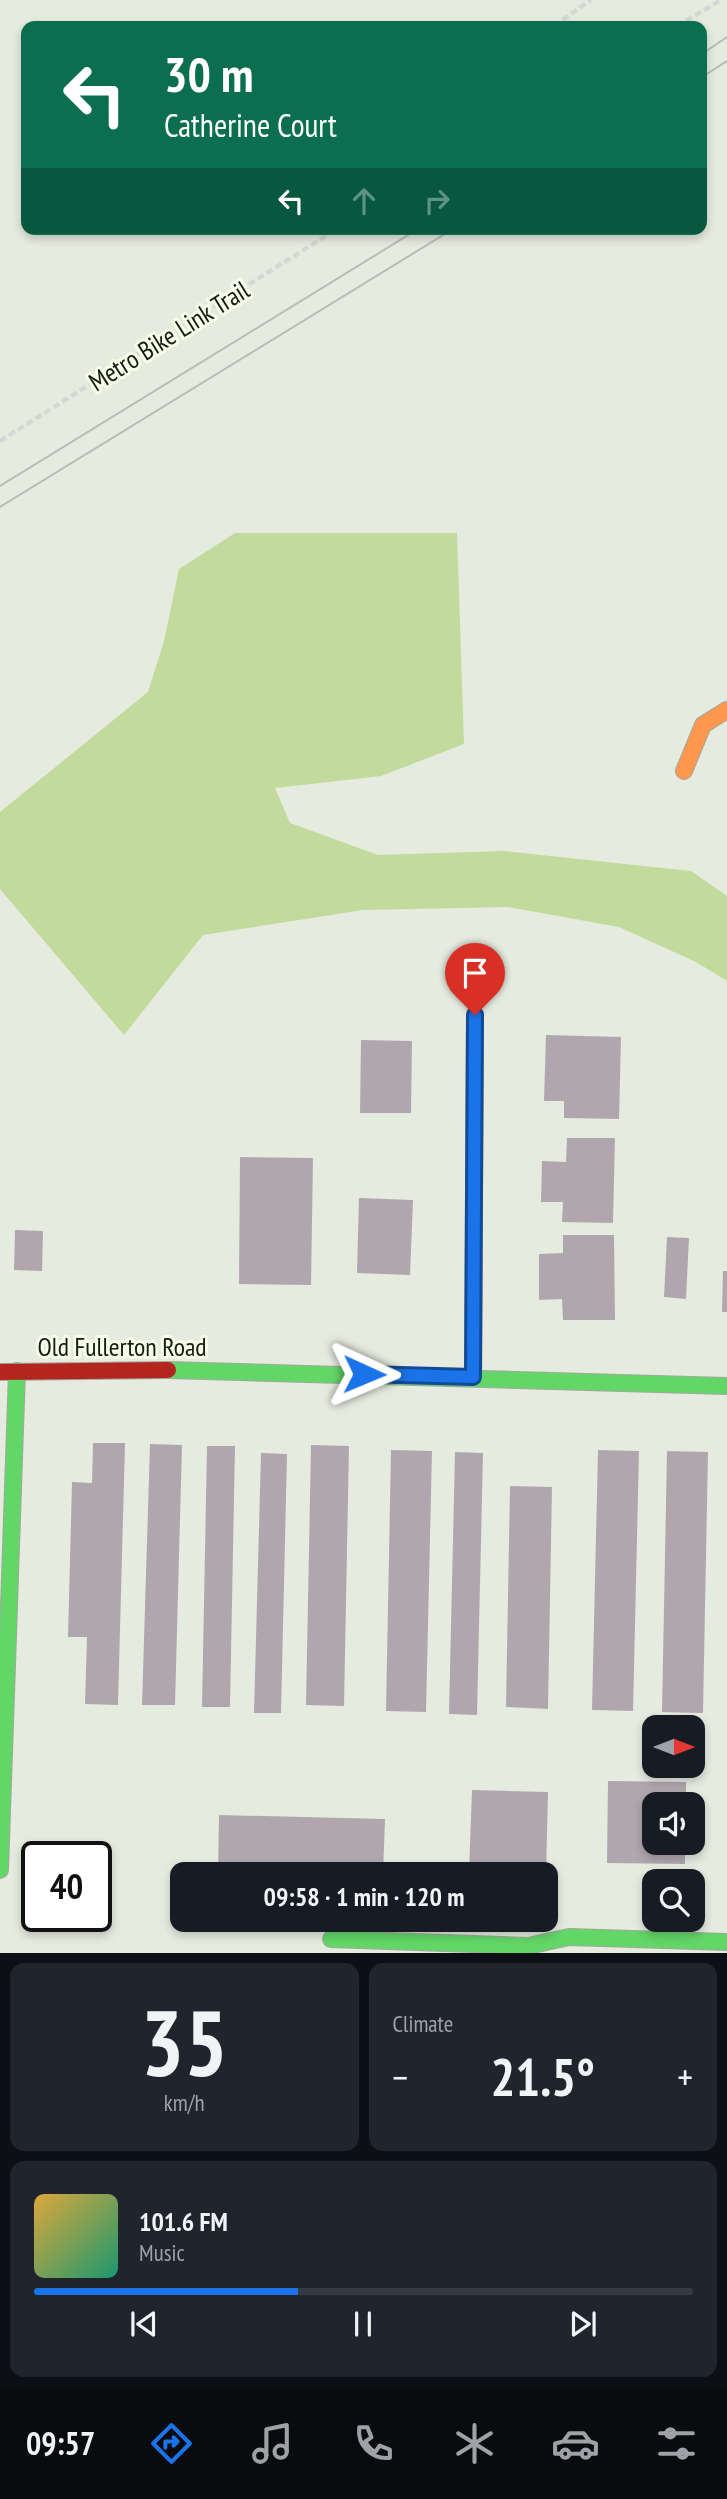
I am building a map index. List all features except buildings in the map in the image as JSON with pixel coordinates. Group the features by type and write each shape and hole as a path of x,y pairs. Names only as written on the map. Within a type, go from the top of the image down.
{"street":[{"path":"684,771 703,725 727,710"},
{"path":"473,1377 475,1015"},
{"name":"Old Fullerton Road","path":"0,1870 17,1371 144,1369 727,1386"},
{"path":"0,1372 17,1371"},
{"path":"331,1939 528,1946 569,1937 727,1942"}],"path":[{"path":"561,21 591,0"},
{"path":"685,21 721,0"},
{"name":"Metro Bike Link Trail","path":"0,442 328,235"}],"shaded area":[{"path":"235,533 457,533 464,744 381,776 275,788 290,823 378,855 504,851 691,871 727,896 727,981 696,962 619,927 508,907 363,910 203,935 124,1035 0,889 0,812 148,692 164,641 179,569"}],"tram line":[{"path":"707,51 727,37"},
{"path":"707,74 727,61"},
{"path":"0,486 408,235"},
{"path":"0,507 443,235"}],"traffic: fast":[{"path":"168,1370 727,1386"},
{"path":"0,1870 17,1371"},
{"path":"331,1939 528,1946 569,1937 727,1942"}],"traffic: slow":[{"path":"684,771 703,725 727,710"},
{"path":"473,1377 475,1015"}],"traffic: jam":[{"path":"0,1372 168,1370"}],"route":[{"path":"364,1374 473,1377 475,1015"}]}
